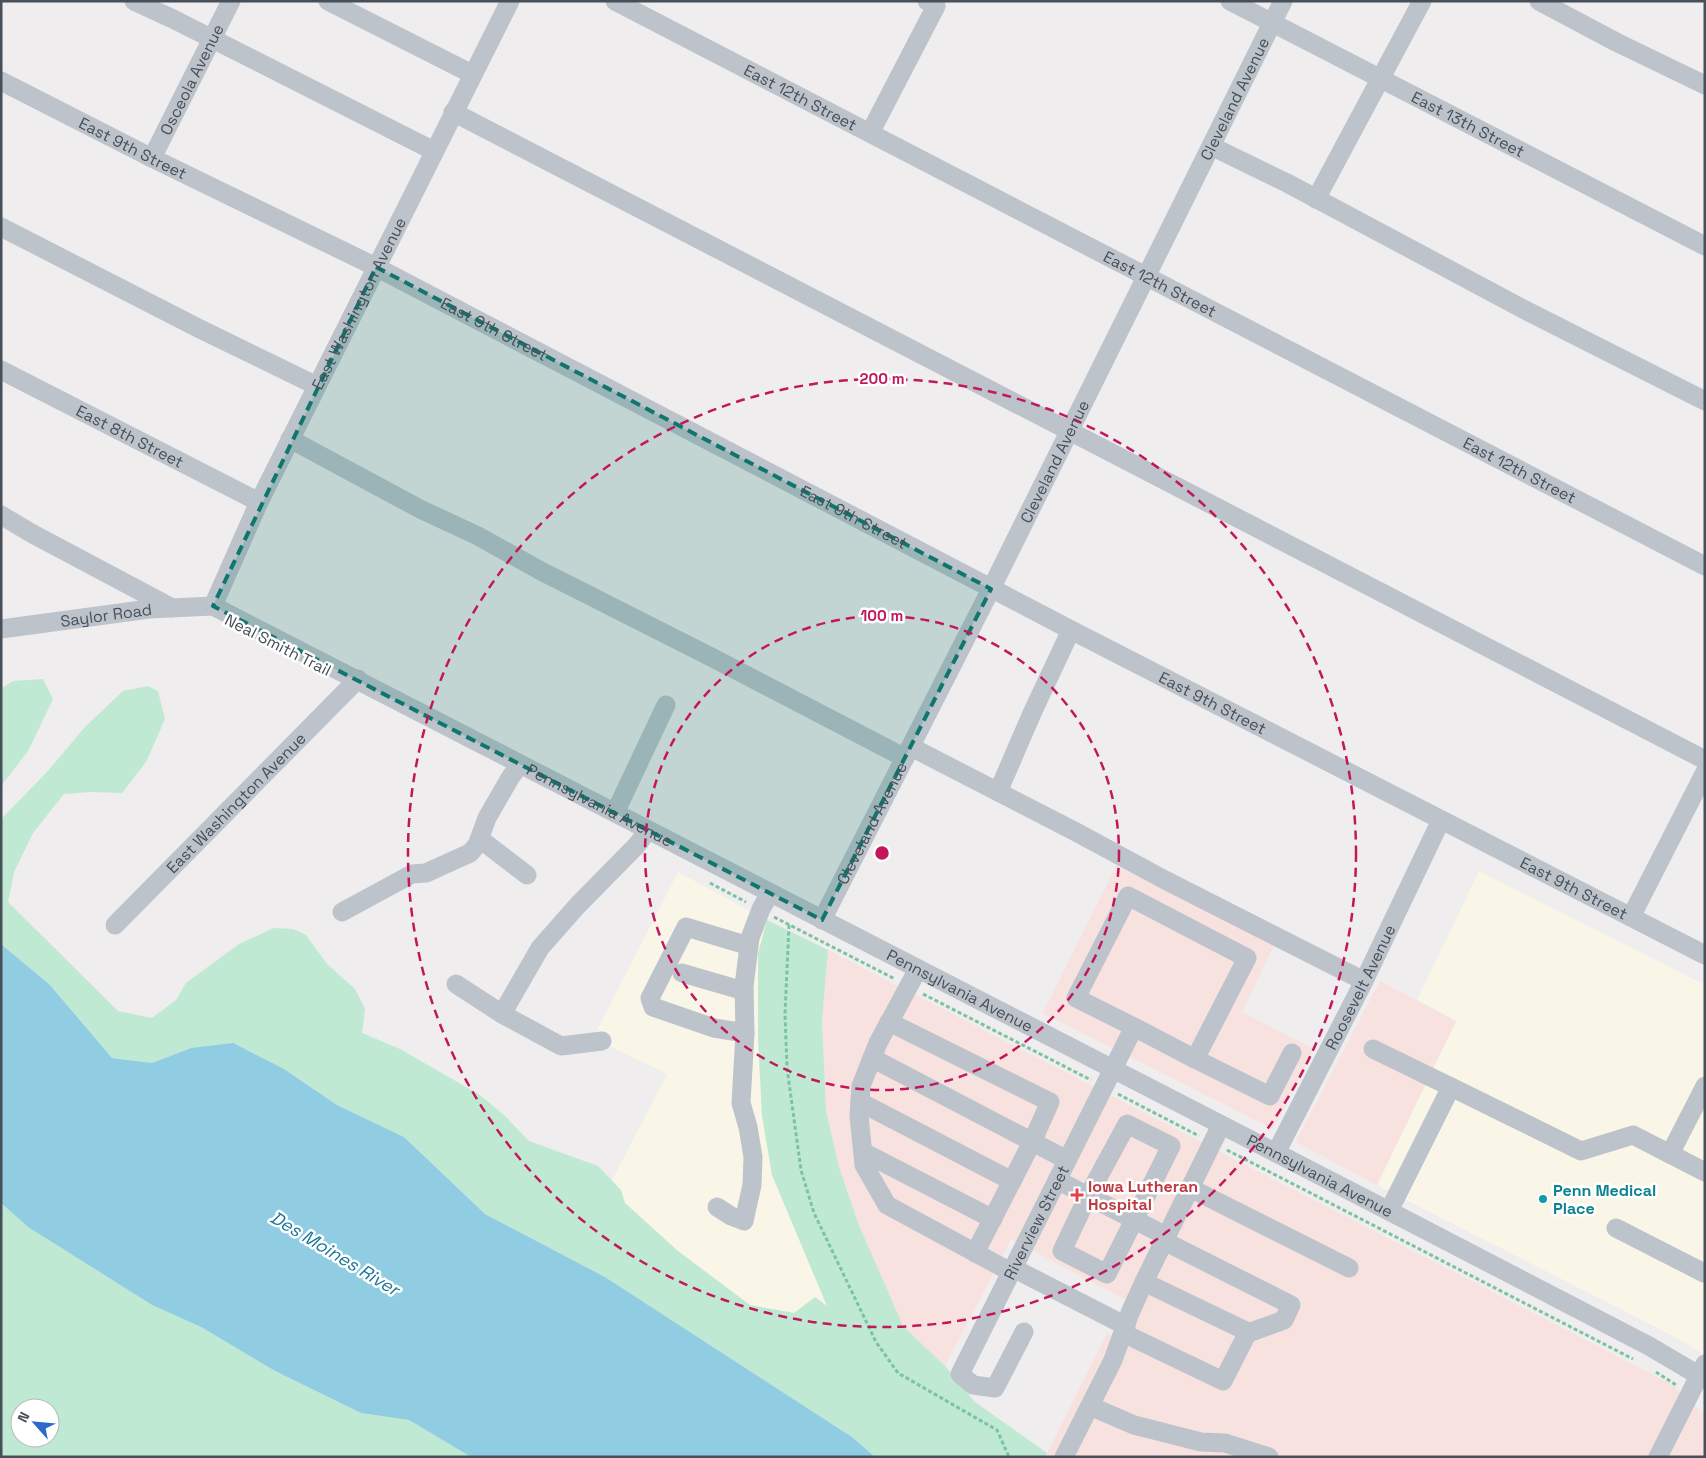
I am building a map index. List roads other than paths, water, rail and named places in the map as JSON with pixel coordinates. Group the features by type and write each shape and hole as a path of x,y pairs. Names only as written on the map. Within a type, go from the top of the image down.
{"street":[{"path":"134,1 434,151"},
{"name":"Osceola Avenue","path":"152,158 231,1"},
{"path":"328,1 472,74"},
{"name":"East Washington Avenue","path":"212,606 290,439 510,1"},
{"name":"East 12th Street","path":"615,1 1705,566"},
{"path":"870,133 936,6 927,1"},
{"name":"East 13th Street","path":"1230,1 1705,246"},
{"name":"Cleveland Avenue","path":"822,920 991,588 1283,1"},
{"path":"1316,199 1422,1"},
{"path":"1539,1 1616,42 1705,85"},
{"name":"East 9th Street","path":"1,81 152,158 376,267 1071,630 1705,955"},
{"path":"453,112 1705,760"},
{"path":"1211,146 1316,199 1527,311 1705,401"},
{"path":"1,227 198,328 317,386"},
{"name":"East 8th Street","path":"1,370 259,502"},
{"path":"290,439 422,510 478,536 541,571 731,667 908,752 998,792 1364,981"},
{"path":"1,514 31,533 173,609"},
{"name":"Saylor Road","path":"1,629 140,610 212,606"},
{"name":"Pennsylvania Avenue","path":"212,606 1703,1373"},
{"path":"998,792 1071,630"},
{"name":"East Washington Avenue","path":"115,925 358,680"},
{"path":"615,813 666,705"},
{"path":"342,912 412,874 426,873 470,853 478,845 487,818 520,764"},
{"path":"1631,917 1705,772"},
{"name":"Roosevelt Avenue","path":"1276,1153 1364,981 1441,820"},
{"path":"502,1014 540,948 637,845 648,830"},
{"path":"480,839 527,875"},
{"path":"718,1207 732,1216 744,1220 752,1185 753,1157 748,1127 741,1103 745,1033 744,990 750,938 760,909 770,893"},
{"path":"1195,1059 1247,958 1128,896 1076,998 1195,1059 1270,1096 1292,1053"},
{"path":"745,1033 714,1028 653,1007 650,998 686,927 749,946"},
{"path":"918,969 889,1022 861,1086 859,1116 864,1165 887,1204 975,1253 1012,1270 1223,1381 1248,1333 1284,1320 1291,1305 1057,1180"},
{"path":"682,973 744,990"},
{"path":"456,984 502,1014 561,1046 602,1041"},
{"path":"889,1022 1050,1102 1032,1142 975,1253"},
{"name":"Riverview Street","path":"1024,1332 995,1388 973,1385 960,1374 1134,1027"},
{"path":"1373,1049 1581,1151 1633,1135 1705,1172"},
{"path":"872,1058 1067,1160"},
{"path":"1670,1154 1705,1086"},
{"path":"1389,1211 1451,1087"},
{"path":"860,1102 1012,1181"},
{"path":"1127,1124 1171,1146 1108,1274 1062,1251 1088,1196 1127,1124"},
{"path":"1064,1457 1113,1360 1144,1282 1221,1125"},
{"path":"863,1152 993,1218"},
{"path":"1190,1188 1349,1268"},
{"path":"1616,1228 1705,1272"},
{"path":"1144,1282 1248,1333"},
{"path":"1658,1457 1703,1373"},
{"path":"1090,1406 1134,1425 1201,1442 1225,1443 1269,1457"}],"water":[{"name":"Des Moines River","path":"1,944 50,985 112,1058 152,1063 191,1048 233,1043 284,1069 337,1105 404,1137 485,1214 605,1277 852,1437 875,1457 471,1457 409,1420 361,1413 275,1371 201,1327 152,1305 28,1227 1,1203"}],"place":[{"name":"Iowa Lutheran Hospital","path":"1077,1195"},
{"name":"Penn Medical Place","path":"1543,1199"}]}
